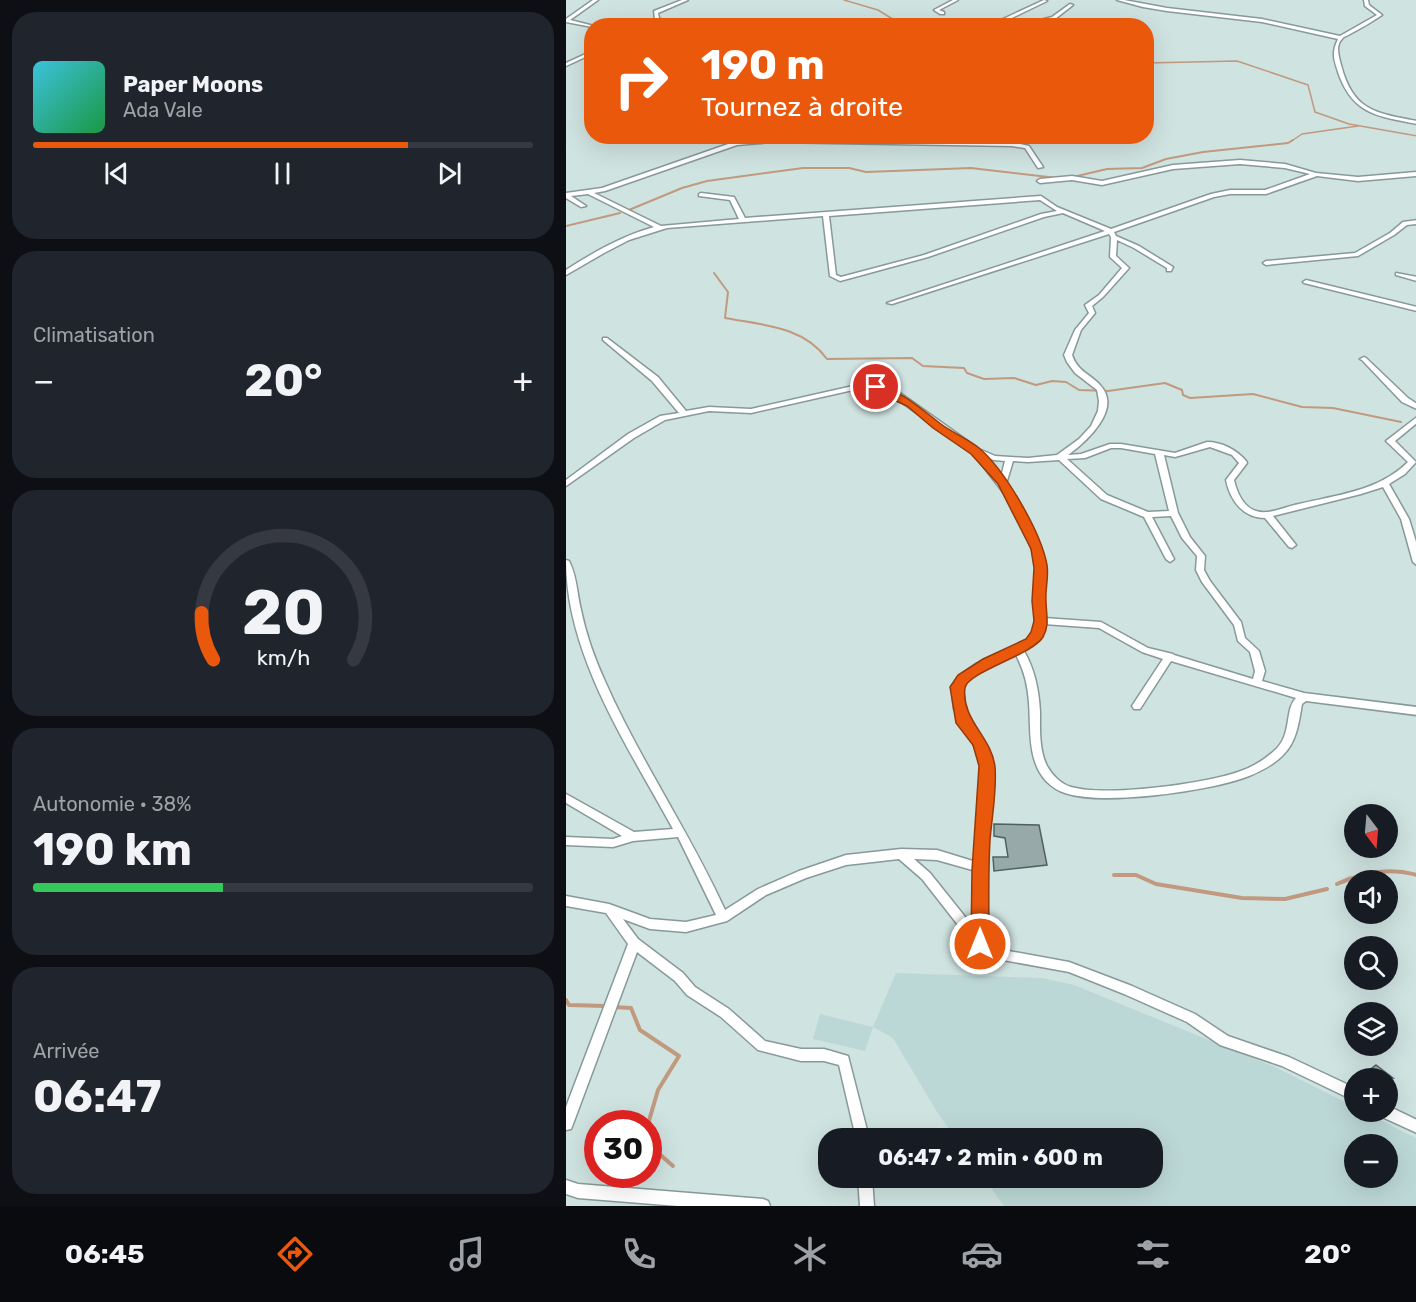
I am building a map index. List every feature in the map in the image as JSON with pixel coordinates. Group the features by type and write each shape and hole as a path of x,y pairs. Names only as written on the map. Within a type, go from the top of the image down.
{"street":[{"path":"566,21 596,0"},
{"path":"657,18 656,12 686,0"},
{"path":"942,13 935,10 956,0"},
{"path":"1119,0 1161,11 1292,24 1340,38"},
{"path":"1366,0 1367,6 1380,15 1340,38 1335,51 1355,104 1371,112 1416,123"},
{"path":"1008,18 1045,1"},
{"path":"1053,18 1071,5"},
{"path":"566,21 584,24"},
{"path":"566,65 584,55"},
{"path":"567,196 590,193 733,144"},
{"path":"962,144 1023,146 1028,149 1040,167"},
{"path":"1040,181 1072,178 1102,183 1173,167 1240,162 1285,166 1317,174 1358,179 1416,174"},
{"path":"890,303 1112,234 1213,195 1230,192 1266,192 1317,174"},
{"path":"590,193 659,227"},
{"path":"701,195 732,198 742,219"},
{"path":"567,196 583,206"},
{"path":"566,273 588,258 659,227 1041,198 1064,212 1152,254 1156,261 1170,267 1169,270"},
{"path":"826,214 833,276 840,279 926,256 1043,215 1064,212"},
{"path":"1266,263 1356,255 1392,234 1404,223 1416,222"},
{"path":"1060,457 1091,432 1102,414 1102,393 1099,387 1075,371 1068,355 1078,330 1092,314 1088,305 1101,296 1126,268 1113,257 1112,234"},
{"path":"1398,274 1416,279"},
{"path":"1306,282 1416,309"},
{"path":"605,339 655,379 683,412"},
{"path":"1364,359 1405,400 1416,407"},
{"path":"566,484 631,436 663,418 683,412 709,409 751,411 853,388 876,387 911,404 937,426 976,451 1003,483 1037,549 1041,568 1039,601 1041,621 1038,633 1031,643 963,679 958,687 964,723 980,743 987,766 984,782 980,944"},
{"path":"976,451 1009,459 1082,456 1110,446 1175,455 1210,444 1235,453 1243,463 1230,480 1232,490 1246,509 1255,514 1267,515 1335,501 1384,482 1412,462 1390,441 1416,420"},
{"path":"1160,453 1174,513 1186,538 1201,556 1200,570 1206,582 1238,624 1241,639 1254,651 1260,671 1257,682"},
{"path":"1060,457 1104,497 1147,516 1174,513"},
{"path":"1003,483 1009,459"},
{"path":"1384,482 1405,519 1416,562"},
{"path":"1267,515 1292,545"},
{"path":"1147,516 1170,560"},
{"path":"566,563 574,599 604,690 679,833 705,874 723,918"},
{"path":"1041,621 1101,625 1145,650 1304,697 1416,711"},
{"path":"1018,649 1026,664 1033,690 1041,764 1056,783 1068,790 1093,795 1117,795 1204,785 1244,774 1281,751 1293,726 1297,702 1304,697"},
{"path":"1137,706 1170,656"},
{"path":"566,798 634,837"},
{"path":"566,841 613,843 634,837 679,833"},
{"path":"566,901 609,909 650,924 693,926 723,918 762,892 803,874 846,860 901,854 937,855 981,868"},
{"path":"901,854 926,876 980,944 996,954 1069,967 1191,1018 1224,1041 1285,1061 1344,1090"},
{"path":"609,909 634,943 679,977 691,991 725,1013 762,1046 801,1054 824,1054 844,1060 861,1128"},
{"path":"566,1124 634,943"},
{"path":"1398,1117 1416,1126"},
{"path":"566,1187 578,1191 763,1206"},
{"path":"866,1188 867,1206"}],"shaded area":[{"path":"896,973 1042,978 1074,985 1275,1067 1344,1102 1344,1122 1384,1122 1416,1138 1416,1206 1004,1206 991,1188 1163,1188 1163,1128 949,1128 893,1038 873,1027"},
{"path":"820,1014 873,1027 865,1051 813,1039"}],"building":[{"path":"994,824 1039,825 1047,865 994,871 993,857 1008,857 1005,838 994,836"}],"waterway":[{"path":"844,0 878,10 891,18"},
{"path":"1154,63 1237,61 1308,85 1315,112 1349,124 1417,136"},
{"path":"1293,140 1302,134 1358,126"},
{"path":"1073,177 1107,169 1142,168 1166,159 1203,152 1288,143 1293,140"},
{"path":"629,210 682,188 707,181 803,168 849,168 866,172 971,168 1057,178"},
{"path":"566,226 620,213"},
{"path":"714,273 728,292 725,318 767,325 794,333 817,348 827,359 912,358 923,366 964,368 967,373 984,379 1014,378 1036,385 1052,381 1066,382 1079,390 1108,391 1165,383 1182,390 1183,395 1190,398 1253,394 1302,407 1333,408 1401,422"},
{"path":"1337,884 1376,872 1396,871 1417,875"},
{"path":"1114,875 1136,875 1156,884 1242,898 1285,899 1327,889"},
{"path":"566,1000 569,1005 606,1006"},
{"path":"613,1007 631,1008 640,1030 679,1056 658,1090 652,1110"},
{"path":"662,1156 673,1166"}],"route":[{"path":"876,387 897,395 937,426 976,451 1003,483 1030,533 1037,549 1041,568 1039,601 1041,621 1038,633 1031,643 988,663 963,679 958,687 960,713 964,723 980,743 987,766 984,782 980,870 980,944"}]}
